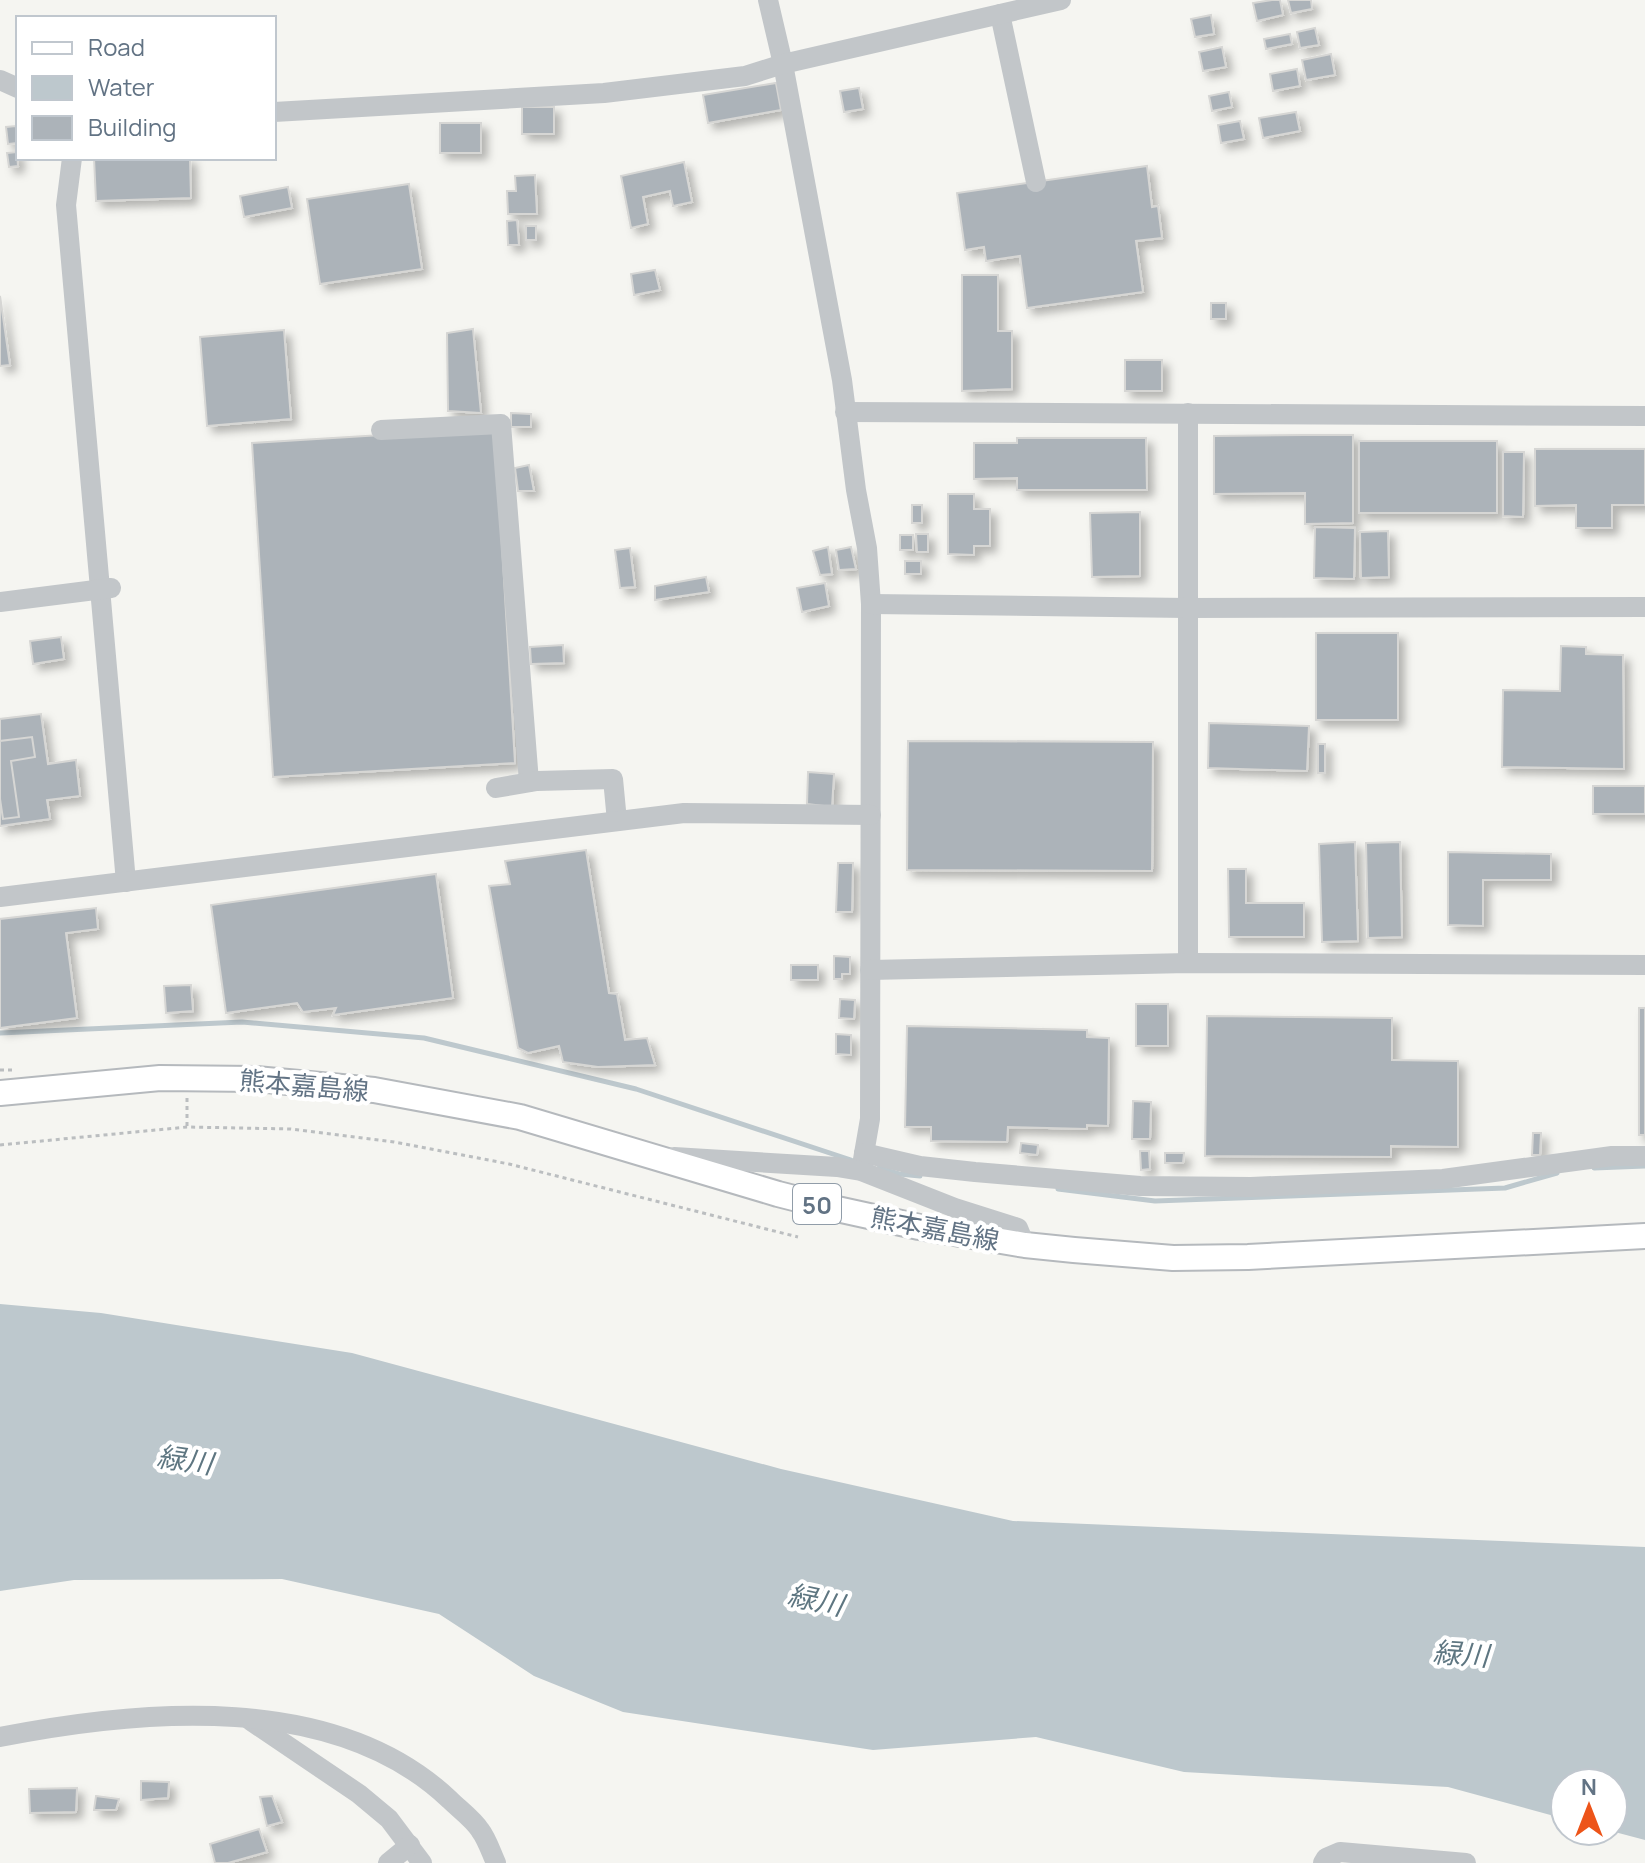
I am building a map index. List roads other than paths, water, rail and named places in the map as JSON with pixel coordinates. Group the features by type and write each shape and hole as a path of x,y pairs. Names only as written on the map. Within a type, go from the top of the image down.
{"main road":[{"name":"熊本嘉島線","path":"0,1093 187,1078 305,1083 448,1102 520,1117 837,1209 919,1227 1025,1245 1173,1258 1248,1257 1645,1236"}],"street":[{"path":"768,0 783,64 842,380 867,548 871,604 870,1119 863,1162"},
{"path":"276,112 604,93 745,76 783,64 1061,0"},
{"path":"1000,14 1036,182"},
{"path":"72,160 66,205 99,590"},
{"path":"845,412 1645,416"},
{"path":"1188,413 1188,963"},
{"path":"381,430 501,424 529,782"},
{"path":"0,602 112,588 126,882"},
{"path":"871,604 1187,608 1645,607"},
{"path":"496,788 529,782 613,779 617,821"},
{"path":"0,897 684,813 871,815"},
{"path":"870,970 1188,963 1645,965"},
{"path":"654,1157 863,1162 1140,1186 1251,1187 1443,1179 1612,1156 1645,1156"},
{"path":"863,1162 955,1208 1018,1228 1025,1245"},
{"path":"0,1737 67,1724 184,1715 248,1719 320,1731 372,1747 428,1779 480,1829 496,1863"},
{"path":"248,1719 359,1794 389,1819 422,1863"},
{"path":"388,1863 410,1845"},
{"path":"1323,1863 1326,1858 1340,1852 1466,1863"}],"water":[{"name":"緑川","path":"0,1304 101,1313 352,1353 781,1469 1013,1521 1645,1547 1645,1840 1629,1836 1629,1767 1549,1767 1549,1815 1448,1787 1184,1772 1036,1737 873,1750 623,1712 534,1676 439,1614 282,1579 74,1580 0,1591"}],"waterway":[{"path":"0,1033 242,1022 424,1038 636,1089 851,1160"},
{"path":"1594,1168 1645,1166"},
{"path":"879,1168 920,1176"},
{"path":"1058,1189 1155,1201 1505,1188 1557,1173"}]}
